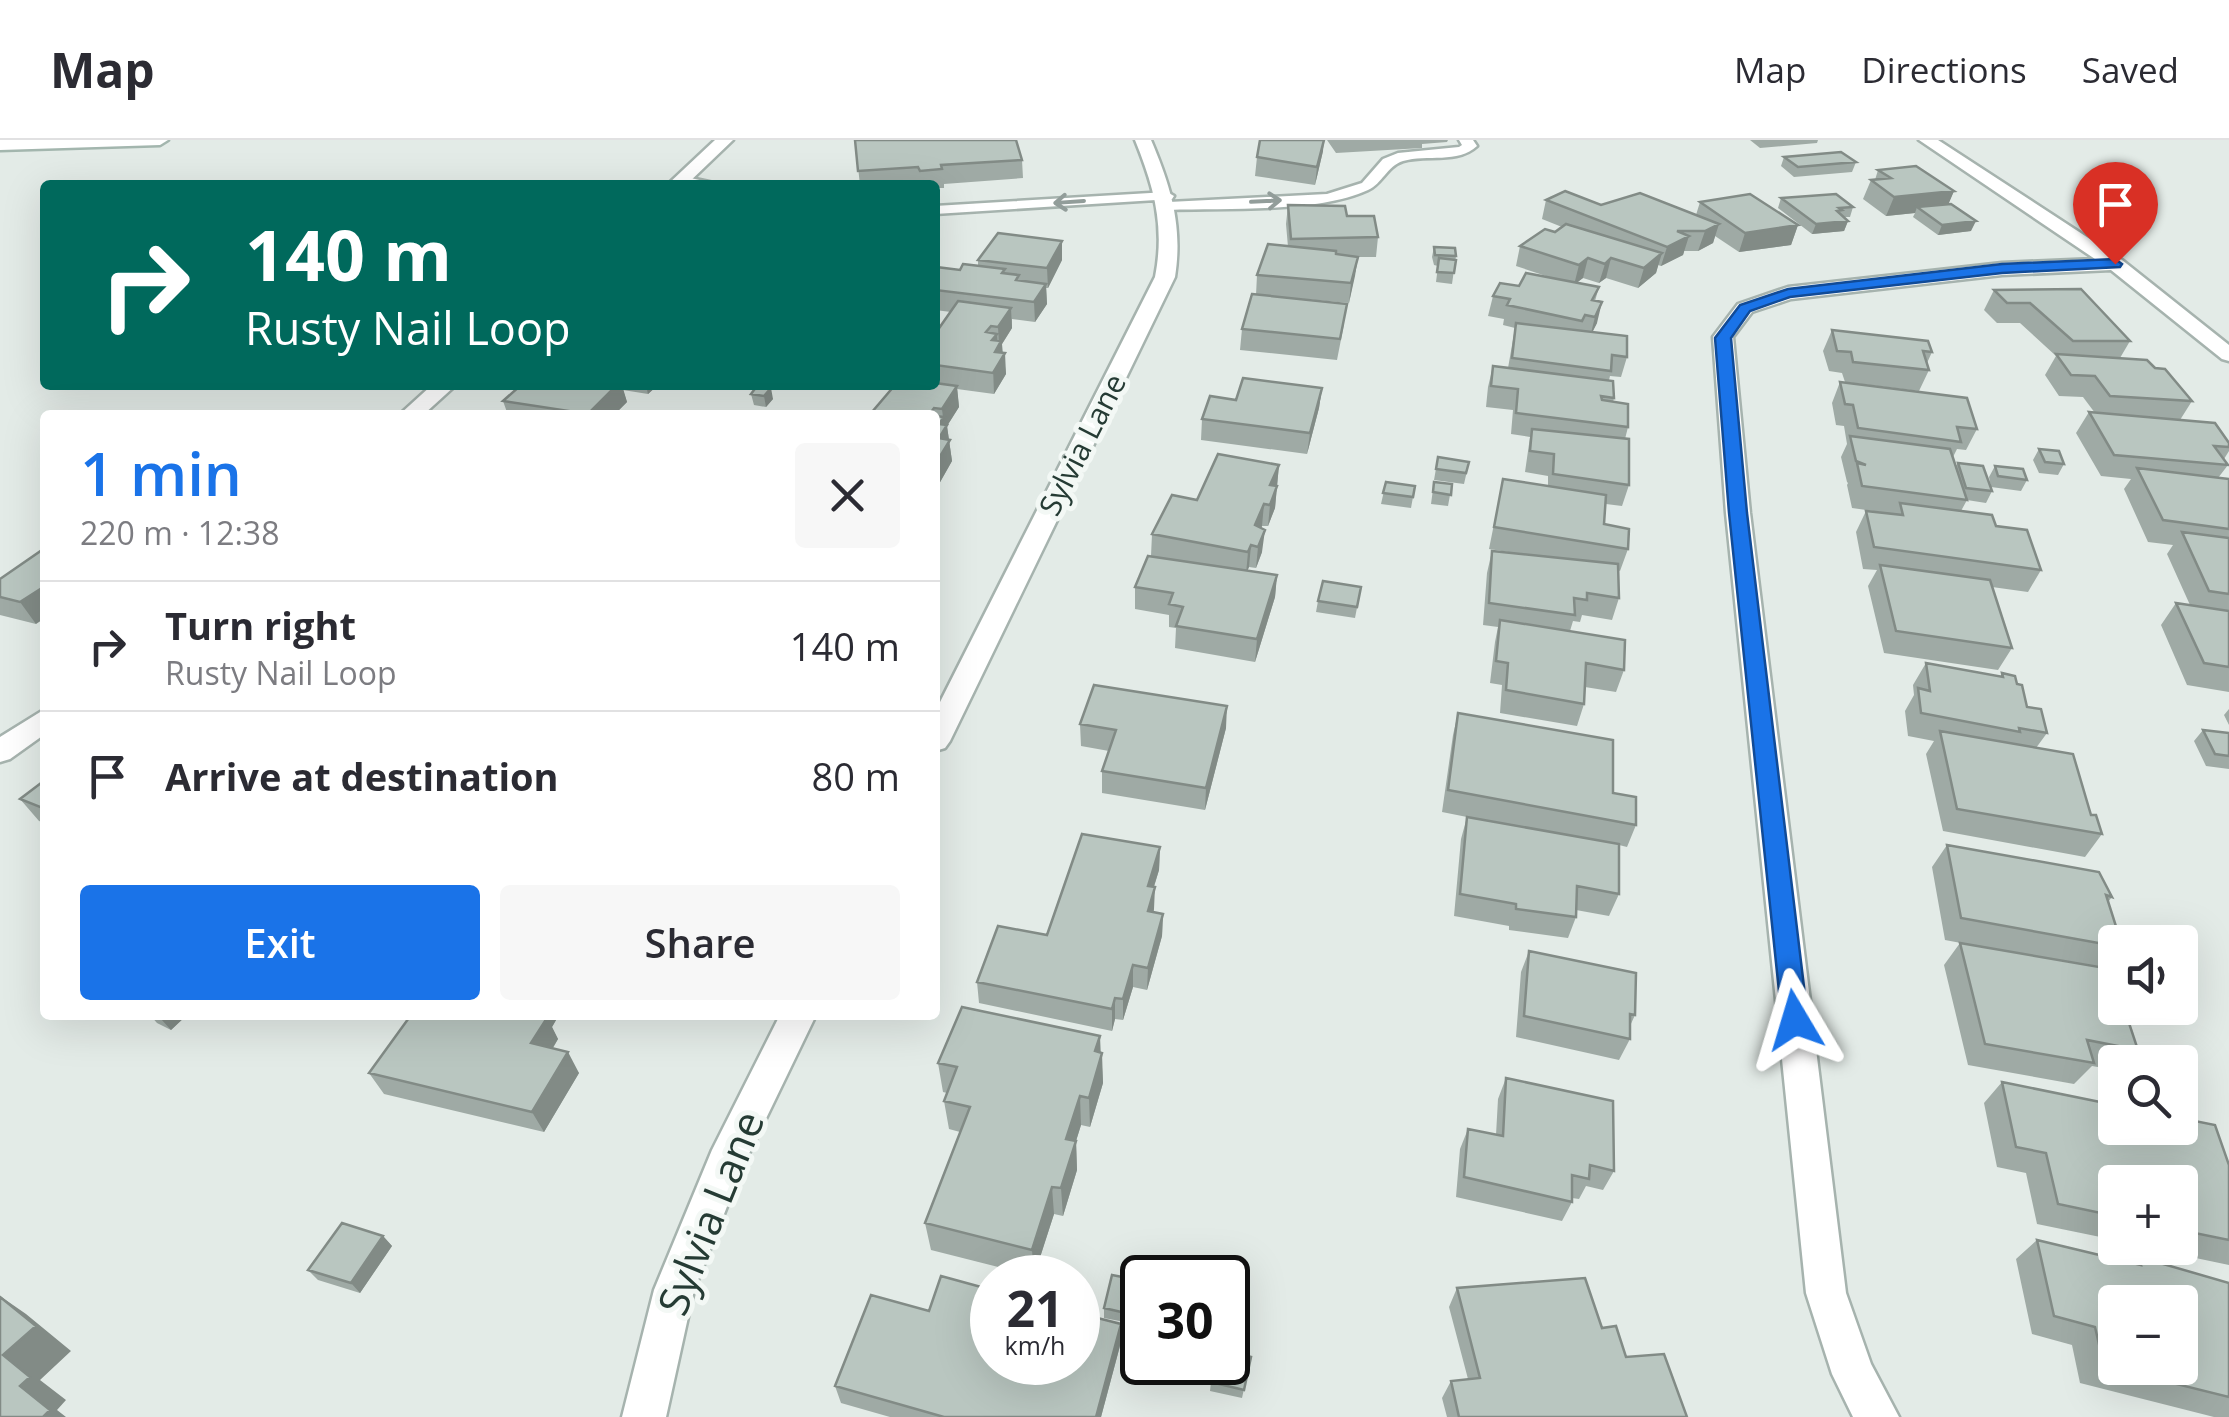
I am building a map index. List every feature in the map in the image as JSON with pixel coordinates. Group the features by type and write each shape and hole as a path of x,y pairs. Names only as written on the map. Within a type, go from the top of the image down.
{"street":[{"path":"0,145 160,140"},
{"path":"680,180 725,140"},
{"name":"Sylvia Lane","path":"940,731 1165,277 1172,249 1168,201 1143,140"},
{"path":"1927,140 2115,264 2229,355"},
{"path":"1876,1417 1853,1374 1826,1293 1738,513 1723,338 1745,308 1788,293 2002,269 2115,264"},
{"path":"416,410 439,390"},
{"path":"0,752 40,724"},
{"name":"Sylvia Lane","path":"644,1417 674,1290 724,1162 795,1020"}],"lane":[{"path":"940,210 1328,198 1368,186 1388,162 1403,156 1462,151 1470,146 1466,140"}],"building":[{"path":"855,140 1016,140 1022,160 941,165 942,169 920,171 918,167 858,171"},
{"path":"1260,140 1324,140 1317,167 1257,157"},
{"path":"1841,152 1856,162 1798,167 1784,157"},
{"path":"1916,166 1954,191 1894,197 1871,180 1891,178 1878,170"},
{"path":"1565,191 1601,205 1640,193 1719,224 1705,231 1677,231 1689,236 1667,247 1546,200"},
{"path":"1750,194 1798,225 1745,233 1700,202"},
{"path":"1836,194 1853,207 1837,211 1848,221 1816,224 1781,198"},
{"path":"1951,204 1976,221 1942,225 1917,207"},
{"path":"1288,205 1345,206 1347,216 1374,216 1378,237 1291,239"},
{"path":"1566,224 1662,253 1644,268 1611,258 1605,264 1588,258 1579,265 1520,246 1545,229 1555,232"},
{"path":"998,233 1062,241 1047,268 978,260"},
{"path":"1268,244 1358,257 1351,283 1257,275"},
{"path":"1434,247 1455,248 1456,256 1435,255"},
{"path":"1439,258 1456,260 1454,273 1437,272"},
{"path":"963,264 1005,269 1002,273 1019,275 1016,280 1046,284 1034,302 940,291 940,268 960,270"},
{"path":"1526,273 1599,287 1592,300 1602,302 1595,317 1585,315 1582,321 1507,305 1510,299 1493,296 1500,283 1519,286"},
{"path":"2081,289 2130,341 2073,341 2030,303 2007,303 1994,290"},
{"path":"1252,294 1347,304 1340,339 1242,329"},
{"path":"958,301 1011,308 998,327 991,326 986,332 997,334 992,340 1001,341 995,352 1005,353 993,373 940,366 940,327"},
{"path":"1516,323 1627,336 1627,357 1612,355 1611,371 1512,358"},
{"path":"1832,330 1928,341 1932,352 1923,351 1929,370 1853,362 1851,352 1837,351"},
{"path":"2056,354 2147,360 2155,368 2165,369 2192,401 2110,396 2095,376 2071,375"},
{"path":"1493,366 1613,381 1614,398 1601,396 1602,400 1628,404 1628,427 1516,413 1518,389 1491,386"},
{"path":"1243,378 1322,388 1310,433 1202,419 1210,396 1236,400"},
{"path":"1840,382 1967,398 1977,429 1957,427 1961,442 1858,428 1853,405 1845,404"},
{"path":"940,384 957,386 942,409 874,410 891,390 940,390"},
{"path":"515,390 612,390 592,410 562,410 503,401"},
{"path":"754,390 769,390 764,396 751,394"},
{"path":"2089,412 2215,423 2229,447 2214,446 2228,465 2114,455"},
{"path":"1532,429 1629,439 1629,485 1553,474 1554,454 1530,451"},
{"path":"1850,436 1950,449 1967,500 1862,486 1857,463 1866,465 1856,461"},
{"path":"940,438 950,440 940,456"},
{"path":"2039,449 2059,451 2064,464 2045,462"},
{"path":"1218,454 1279,465 1270,485 1277,486 1270,505 1264,504 1255,525 1265,530 1258,547 1251,545 1248,552 1152,534 1172,495 1197,500"},
{"path":"1438,457 1469,462 1466,473 1436,469"},
{"path":"1958,463 1983,466 1992,491 1966,488"},
{"path":"1995,466 2023,469 2027,480 1998,476"},
{"path":"2137,468 2229,479 2229,529 2163,520"},
{"path":"1503,479 1606,495 1604,524 1629,529 1628,549 1494,527"},
{"path":"1386,482 1415,486 1413,497 1383,493"},
{"path":"1434,482 1452,484 1451,495 1433,492"},
{"path":"1900,503 1992,515 1996,526 2027,530 2041,570 1874,547 1866,511 1903,515"},
{"path":"2182,532 2229,538 2229,594 2209,591"},
{"path":"40,551 40,589 20,602 0,597 0,579"},
{"path":"1492,551 1618,564 1619,598 1587,593 1587,600 1574,598 1575,615 1489,603"},
{"path":"1148,556 1277,575 1257,639 1176,626 1183,607 1169,604 1173,593 1135,587"},
{"path":"1880,565 1990,580 2012,648 1896,631"},
{"path":"1323,581 1361,587 1357,607 1318,601"},
{"path":"2176,603 2229,611 2229,667 2204,663"},
{"path":"1500,620 1625,640 1624,670 1586,663 1584,704 1506,690 1508,663 1496,661"},
{"path":"1926,663 2015,676 2017,684 2022,685 2027,707 2041,709 2047,733 2019,728 2020,732 1921,713 1918,688 1930,691"},
{"path":"1094,685 1227,706 1206,788 1102,771 1116,730 1080,724"},
{"path":"1458,713 1613,740 1613,793 1636,797 1636,825 1448,790"},
{"path":"2203,730 2229,733 2229,756 2215,754"},
{"path":"1940,731 2073,754 2091,815 2096,815 2102,834 1957,809"},
{"path":"40,784 40,807 20,799"},
{"path":"1467,817 1619,844 1619,894 1577,886 1576,917 1516,909 1516,904 1460,894"},
{"path":"1082,834 1160,847 1148,886 1155,887 1148,911 1163,914 1148,968 1133,965 1123,999 1115,998 1112,1009 977,982 998,926 1047,935"},
{"path":"1947,845 2099,872 2112,897 2106,895 2116,925 2098,925 2098,943 1961,918"},
{"path":"1960,943 2098,967 2098,1025 2130,1025 2136,1045 2087,1040 2094,1063 1985,1044"},
{"path":"1529,951 1636,973 1630,1039 1524,1016"},
{"path":"962,1007 1100,1036 1095,1051 1102,1053 1089,1098 1080,1096 1066,1139 1076,1141 1061,1188 1052,1187 1032,1250 925,1223 970,1107 944,1101 957,1067 938,1063"},
{"path":"407,1020 546,1020 531,1043 568,1052 532,1112 369,1073"},
{"path":"1506,1078 1613,1101 1614,1171 1590,1165 1589,1179 1572,1175 1572,1202 1464,1177 1468,1129 1503,1136"},
{"path":"2002,1082 2098,1102 2098,1145 2198,1145 2198,1122 2215,1125 2229,1165 2229,1240 2198,1234 2198,1165 2098,1165 2098,1212 2058,1204 2046,1153 2016,1147"},
{"path":"342,1223 383,1236 351,1283 308,1270"},
{"path":"2037,1240 2098,1255 2098,1265 2167,1265 2229,1283 2229,1397 2181,1385 2198,1385 2198,1285 2098,1285 2098,1340 2095,1327 2054,1316"},
{"path":"1112,1275 1120,1277 1120,1312 1104,1308"},
{"path":"941,1276 970,1284 970,1385 1100,1385 1100,1319 1120,1324 1096,1417 944,1417 835,1386 871,1295 929,1311"},
{"path":"1585,1278 1602,1328 1616,1326 1626,1357 1664,1354 1687,1417 1459,1417 1451,1381 1480,1378 1457,1288"},
{"path":"0,1297 36,1326 3,1355 30,1377 20,1386 50,1410 43,1417 0,1417"}],"route":[{"path":"1795,1020 1738,513 1723,338 1726,328 1745,308 1788,293 2002,269 2115,264"}]}
